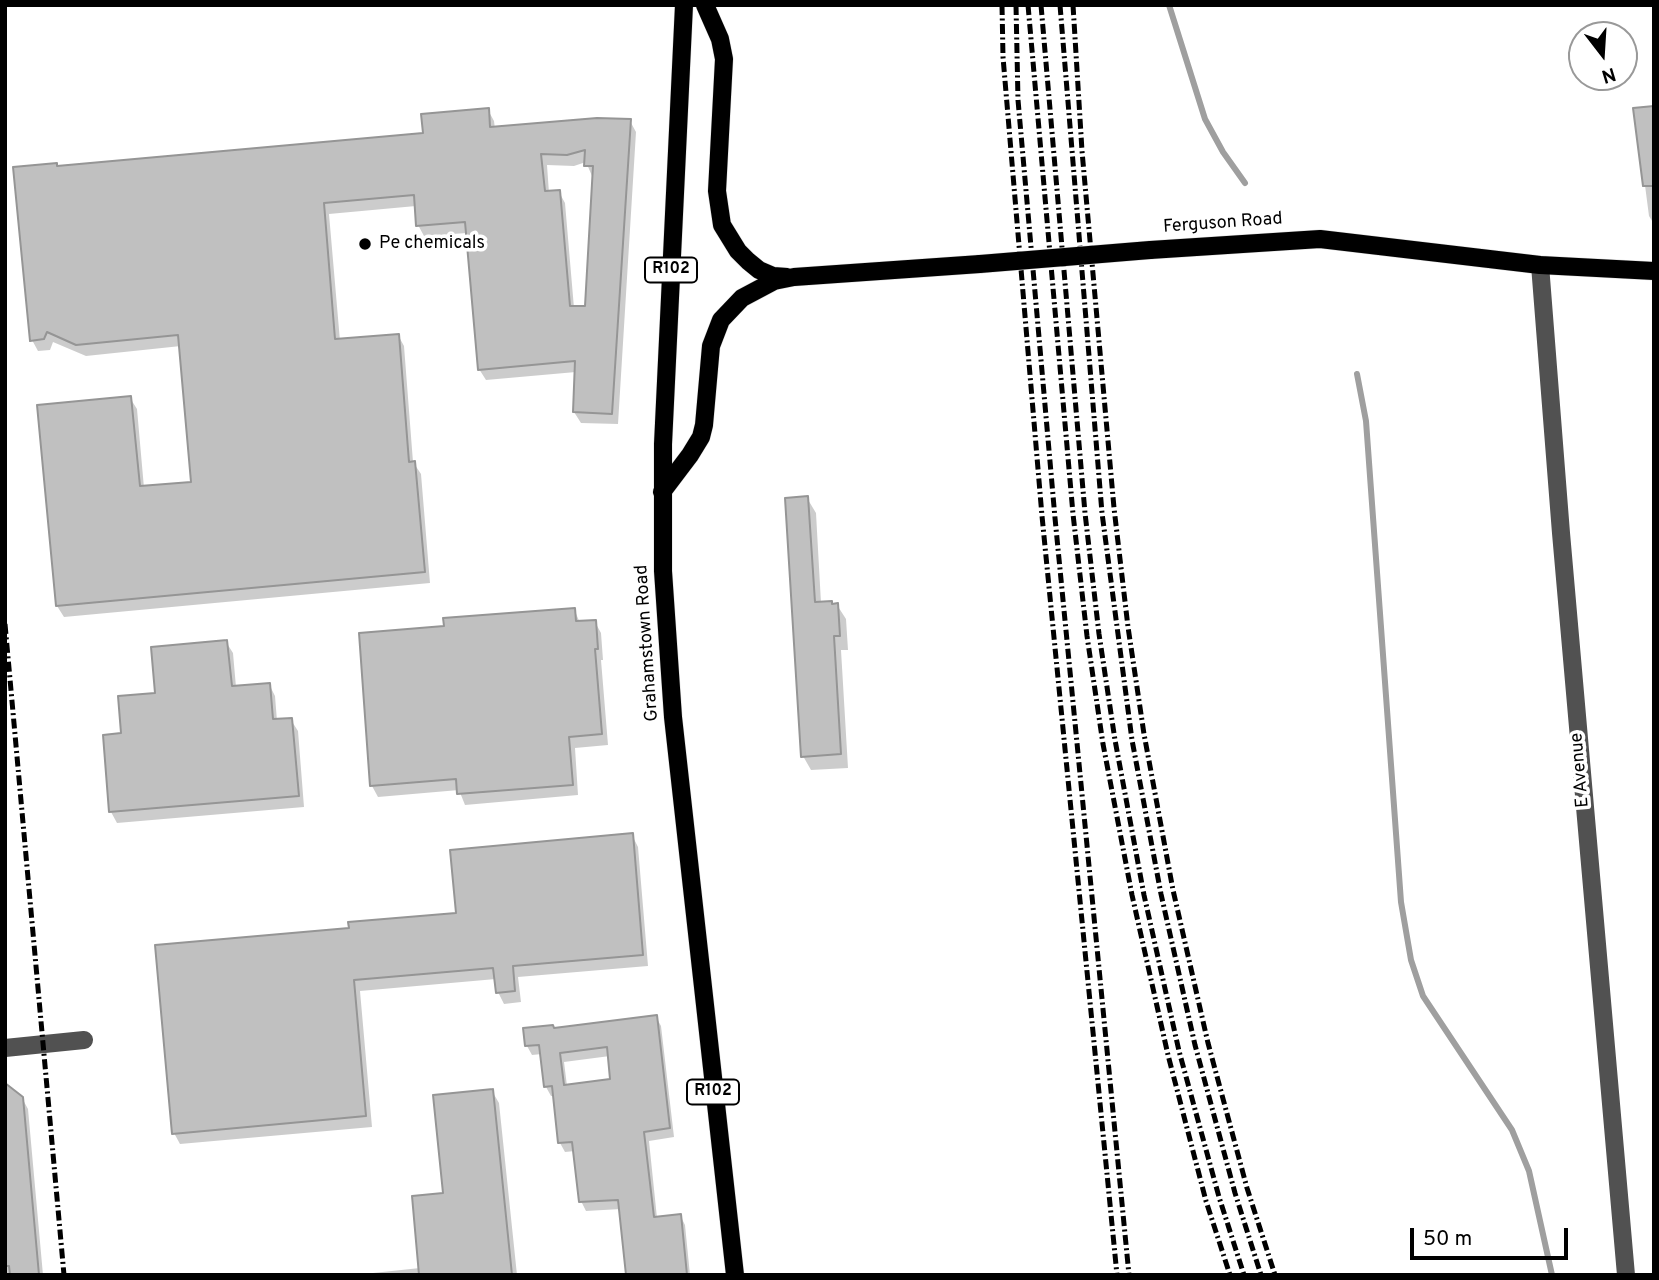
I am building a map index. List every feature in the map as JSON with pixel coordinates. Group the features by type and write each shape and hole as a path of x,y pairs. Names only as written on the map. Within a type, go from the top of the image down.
{"main road":[{"name":"Grahamstown Road","path":"684,5 662,492 663,571 673,717 735,1275"},
{"name":"Ferguson Road","path":"705,5 720,39 724,59 717,191 722,225 738,251 759,270 773,276 794,277 1320,239 1540,265 1654,271"},
{"name":"Ferguson Road","path":"662,492 701,437 711,346 721,320 742,298 755,289 794,277"}],"street":[{"name":"E Avenue","path":"1540,265 1626,1275"},
{"path":"5,1048 84,1040"}],"building":[{"path":"1654,106 1654,186 1643,186 1633,108"},
{"path":"489,108 490,127 597,118 631,119 612,414 573,412 575,361 478,370 465,222 416,226 414,195 324,203 335,339 399,334 409,462 415,461 425,572 56,606 37,405 131,396 140,486 191,482 178,335 76,345 47,332 44,339 30,341 13,167 57,163 57,166 423,133 421,114","holes":["585,150 584,166 593,166 585,306 570,306 560,190 545,191 541,154 567,155"]},
{"path":"808,496 815,602 838,603 840,636 834,636 841,754 801,757 785,498"},
{"path":"575,608 576,621 596,620 598,649 595,649 602,734 569,737 573,785 457,794 456,779 370,786 359,633 444,626 443,618"},
{"path":"227,640 232,686 270,683 273,719 292,718 299,796 109,812 103,735 121,733 118,696 155,693 151,647"},
{"path":"633,833 643,955 513,966 515,991 496,993 493,968 354,980 366,1116 172,1134 155,945 349,928 348,922 456,913 450,850"},
{"path":"657,1015 670,1128 644,1132 654,1217 681,1214 687,1275 626,1275 618,1200 579,1202 572,1142 558,1143 552,1086 544,1087 539,1045 525,1046 523,1028 553,1025 554,1028","holes":["607,1047 610,1079 564,1085 560,1053"]},
{"path":"5,1083 23,1097 39,1275 10,1275 9,1266 5,1266"},
{"path":"493,1089 512,1275 419,1275 412,1196 443,1193 433,1095"}],"waterway":[{"path":"1169,5 1205,119 1223,152 1245,183"},
{"path":"1357,374 1366,421 1401,902 1411,960 1423,996 1512,1130 1529,1171 1552,1275"}],"railway":[{"path":"1002,5 1003,57 1042,516 1117,1275"},
{"path":"1016,5 1018,100 1055,518 1129,1275"},
{"path":"1028,5 1073,514 1103,744 1132,895 1168,1055 1206,1201 1230,1275"},
{"path":"1041,5 1085,513 1115,740 1144,895 1179,1051 1219,1197 1244,1275"},
{"path":"1060,5 1102,513 1132,740 1161,894 1195,1045 1235,1193 1261,1275"},
{"path":"1073,5 1082,151 1114,508 1144,734 1173,890 1208,1043 1247,1188 1275,1275"},
{"path":"5,624 64,1275"}],"place":[{"name":"Pe chemicals","path":"365,244"}]}
